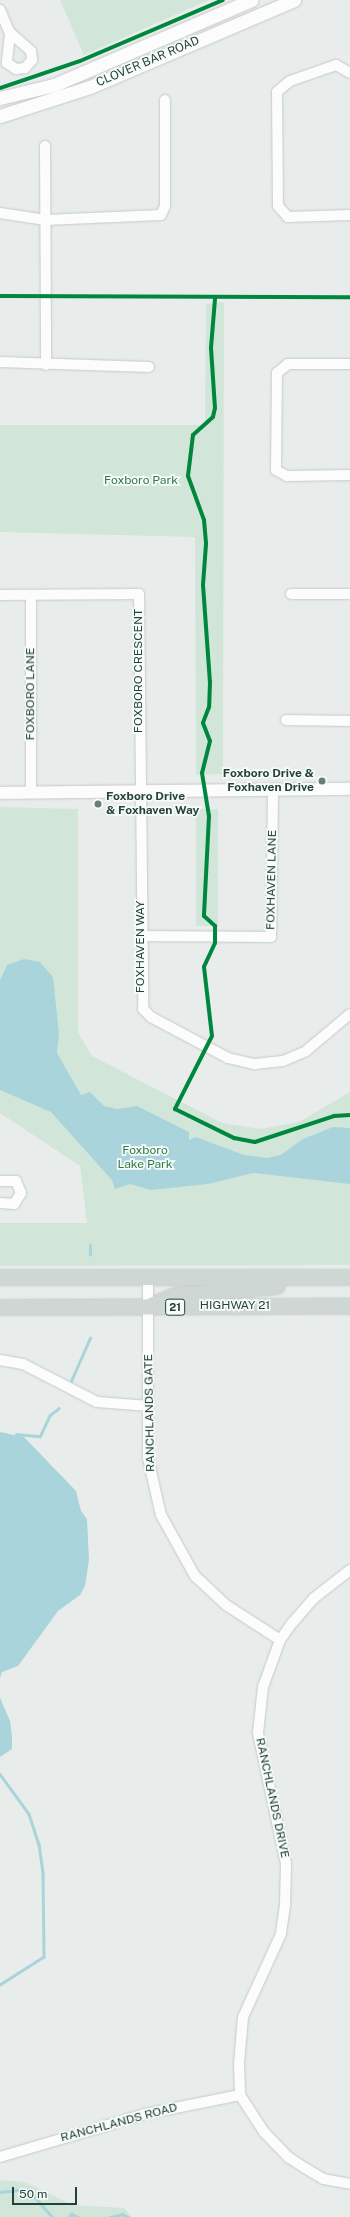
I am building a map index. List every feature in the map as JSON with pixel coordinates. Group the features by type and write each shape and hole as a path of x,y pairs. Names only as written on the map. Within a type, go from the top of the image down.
{"main road":[{"name":"CLOVER BAR ROAD","path":"0,98 54,85 100,67 251,0"},
{"name":"CLOVER BAR ROAD","path":"0,116 90,87 294,0"},
{"path":"0,1277 350,1277"},
{"path":"148,1307 175,1295 289,1285 331,1277"},
{"name":"HIGHWAY 21","path":"0,1307 350,1306"}],"street":[{"path":"0,10 10,33"},
{"path":"350,73 336,65 290,81 277,92 278,206 288,217 350,215"},
{"path":"0,214 45,220 162,215 165,206 165,100"},
{"path":"45,146 46,365"},
{"path":"0,362 148,368"},
{"path":"350,364 288,364 277,373 276,470 287,476 350,475"},
{"name":"FOXBORO CRESCENT","path":"0,595 139,594 140,791"},
{"path":"291,594 350,594"},
{"name":"FOXBORO LANE","path":"31,595 31,793"},
{"path":"286,720 350,721"},
{"name":"FOXHAVEN WAY","path":"140,791 143,1009 151,1017 228,1058 255,1064 283,1061 318,1043 350,1014"},
{"name":"FOXHAVEN LANE","path":"142,936 271,937 272,791"},
{"path":"0,793 347,791"},
{"path":"0,1181 16,1181 21,1193 14,1204 0,1203"},
{"name":"RANCHLANDS GATE","path":"148,1277 149,1406 152,1483 174,1544 195,1576 226,1605 280,1640"},
{"path":"0,1360 23,1364 98,1402 149,1406"},
{"name":"RANCHLANDS DRIVE","path":"240,2095 239,2040 243,2017 281,1934 285,1904 285,1857 258,1733 263,1687 280,1640 314,1598 350,1570"},
{"path":"240,2095 264,2132 288,2157 323,2179 350,2184"},
{"name":"RANCHLANDS ROAD","path":"0,2157 145,2114 240,2095"}],"green space":[{"path":"60,0 209,0 84,55"},
{"name":"Foxboro Park","path":"224,302 223,774 196,775 195,537 0,532 0,425 205,425 206,304"},
{"name":"Foxboro Lake Park","path":"0,807 78,809 78,1033 92,1056 222,1123 261,1129 299,1122 350,1092 350,1265 0,1266 0,1223 87,1223 80,1166 0,1113"},
{"path":"196,809 218,809 218,926 196,926"},
{"path":"0,2180 25,2182 72,2205 124,2208 132,2217 0,2217"}],"water":[{"path":"24,959 40,962 53,977 59,1034 57,1053 81,1095 90,1092 104,1106 117,1109 137,1106 189,1132 189,1140 196,1137 244,1155 267,1158 281,1155 303,1139 333,1127 350,1128 350,1184 253,1173 208,1184 151,1190 130,1184 115,1189 112,1180 51,1112 0,1090 0,980 7,965"},
{"path":"0,1432 24,1437 76,1491 81,1511 87,1519 89,1560 85,1586 80,1595 58,1611 18,1666 2,1672 0,1678"},
{"path":"0,1698 10,1721 12,1749 0,1757"}],"waterway":[{"path":"90,1245 90,1255"},
{"path":"71,1381 90,1338"},
{"path":"16,1434 40,1436 50,1415 59,1408"},
{"path":"0,1774 29,1814 39,1844 43,1872 44,1957 0,1985"},
{"path":"0,2192 28,2189 52,2217"},
{"path":"69,2217 71,2214 78,2217"},
{"path":"110,2217 123,2214 128,2217"}],"cycle path":[{"path":"0,88 80,61 223,0"},
{"path":"0,296 350,297"},
{"path":"215,299 211,348 215,408 213,417 193,435 188,476 204,520 206,544 203,585 210,682 209,707 203,723 210,741 202,773 209,816 204,916 215,926 215,943 204,967 212,1036 175,1109 234,1138 255,1142 334,1116 350,1115"}],"place":[{"name":"Foxboro Drive & Foxhaven Drive","path":"322,781"},
{"name":"Foxboro Drive & Foxhaven Way","path":"98,804"}]}
